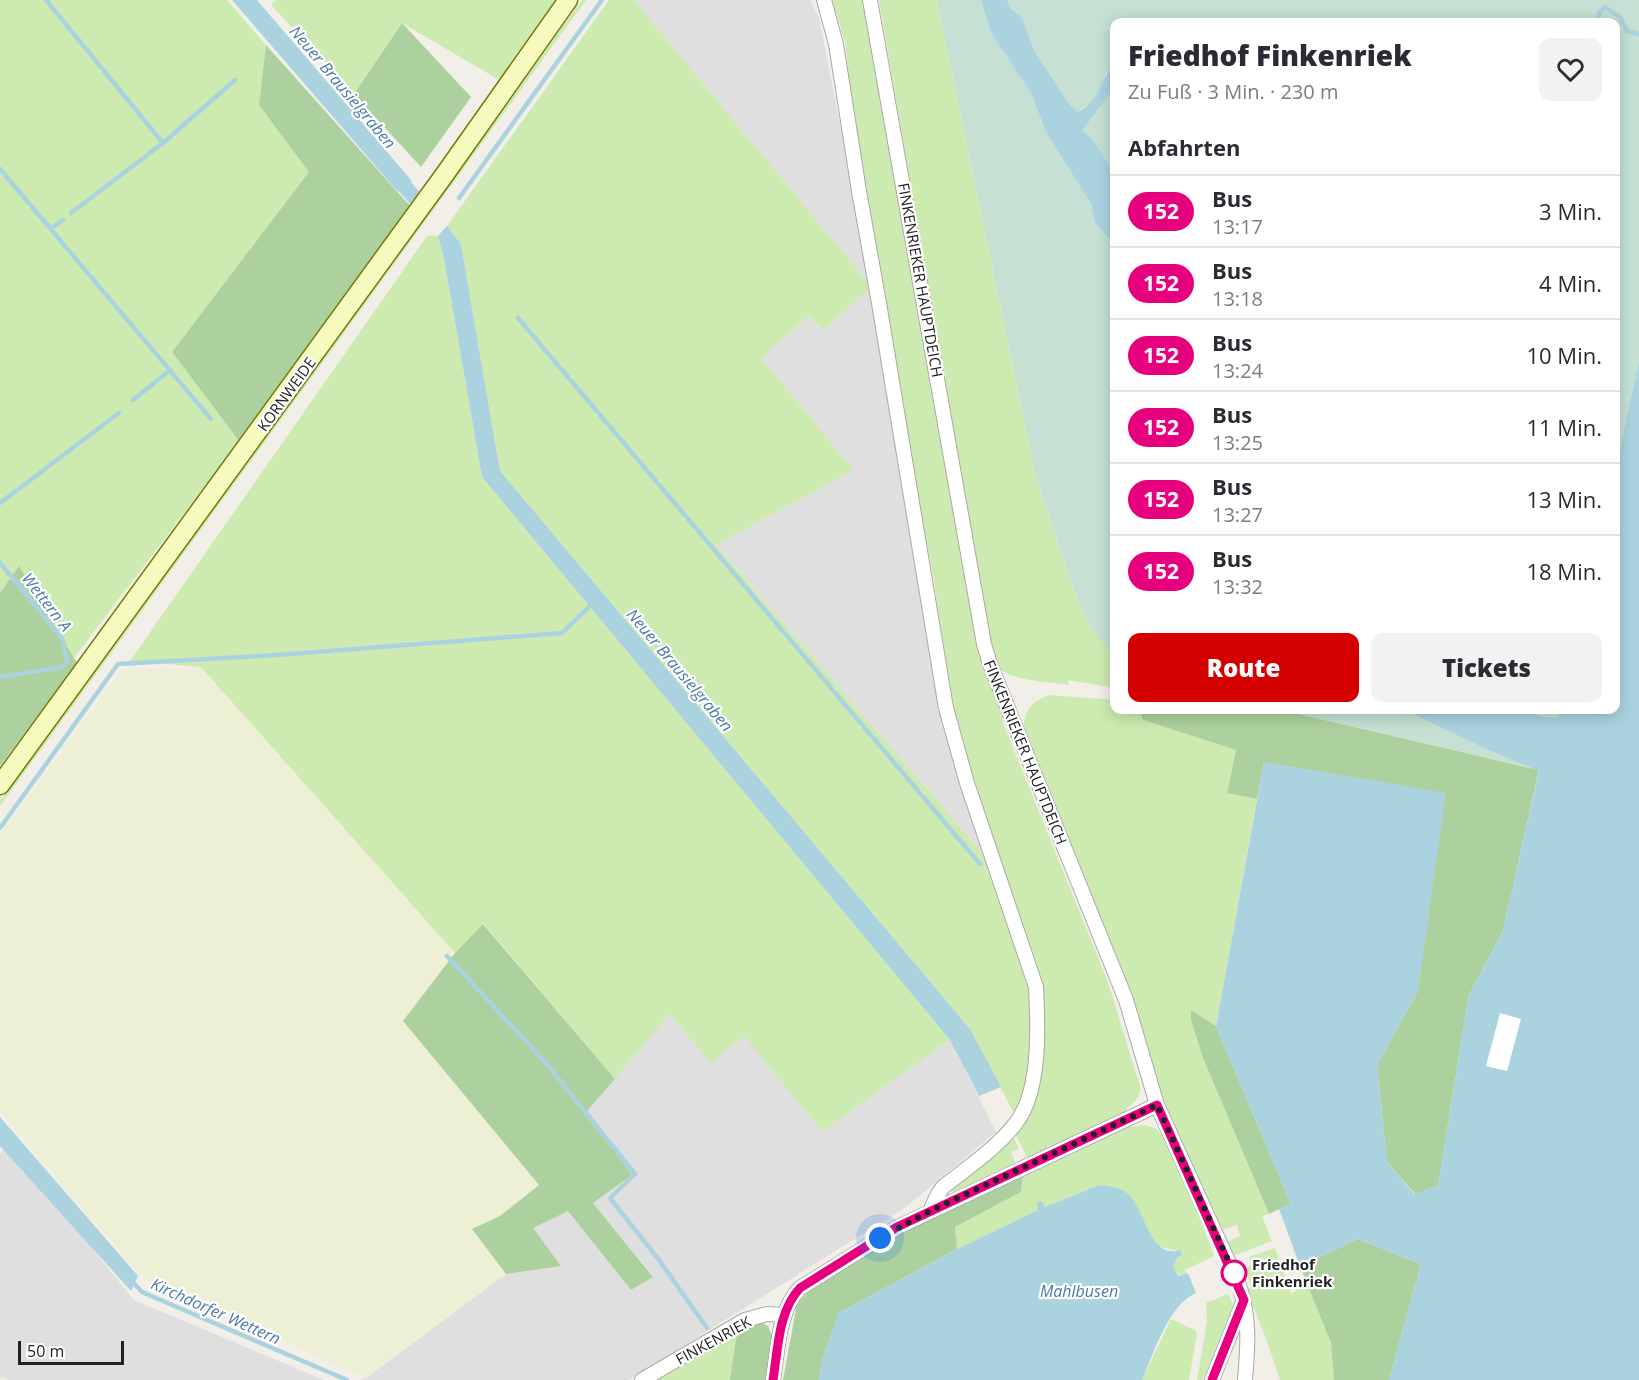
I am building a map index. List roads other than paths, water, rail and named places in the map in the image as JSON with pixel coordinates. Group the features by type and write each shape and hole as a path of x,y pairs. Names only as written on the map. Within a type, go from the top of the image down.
{"main road":[{"name":"KORNWEIDE","path":"0,785 438,184 568,0"}],"street":[{"path":"824,0 838,56 946,708 967,783 1036,987 1038,1022 1034,1069 1024,1109 1001,1140 943,1187 930,1211"},
{"name":"FINKENRIEKER HAUPTDEICH","path":"870,0 984,644 990,664 1126,1000 1157,1105 1244,1300 1249,1329 1245,1380"},
{"path":"773,1380 784,1315 791,1299 800,1288 897,1227 1157,1105"},
{"path":"1212,1380 1244,1300"},
{"name":"FINKENRIEK","path":"642,1380 745,1320 767,1314 784,1315"}],"water":[{"path":"232,0 257,0 412,181 398,192"},
{"path":"981,0 1007,0 1011,9 1020,15 1034,50 1067,101 1077,112 1095,97 1110,69 1110,93 1082,131 1093,140 1110,168 1110,240 1095,223 1091,204 1046,132 1031,93 991,33"},
{"path":"447,226 461,244 500,471 970,1029 1001,1087 979,1096 950,1040 482,477 438,236"},
{"path":"1639,361 1639,1380 1389,1380 1421,1264 1358,1239 1300,1266 1279,1209 1291,1204 1216,1026 1264,762 1446,793 1418,991 1377,1065 1387,1162 1414,1194 1438,1186 1469,995 1503,931 1539,771 1412,714 1535,714 1558,718 1560,714 1620,714 1620,448"},
{"path":"0,1117 138,1276 131,1291 0,1146"},
{"name":"Mahlbusen","path":"1099,1185 1117,1188 1127,1193 1161,1248 1170,1251 1181,1250 1182,1255 1177,1258 1173,1266 1178,1276 1188,1273 1196,1293 1177,1308 1170,1319 1142,1380 819,1380 822,1361 839,1313 957,1249 1038,1210 1037,1203 1041,1201 1045,1207"}],"waterway":[{"path":"46,0 163,143"},
{"path":"459,198 602,0"},
{"path":"1598,18 1599,13 1605,7 1620,17 1627,31 1639,34"},
{"path":"71,213 163,143 235,80"},
{"path":"0,169 211,419"},
{"name":"Neuer Brausielgraben","path":"391,171 414,197"},
{"path":"51,228 63,220"},
{"path":"518,318 980,864"},
{"path":"133,400 170,370"},
{"path":"0,503 119,413"},
{"name":"Wettern A","path":"0,563 62,638 67,662 63,667 0,677"},
{"path":"0,828 118,664 277,655 562,633 593,603"},
{"path":"447,956 547,1064 635,1174 610,1198 659,1260 707,1328"},
{"name":"Kirchdorfer Wettern","path":"130,1279 142,1292 347,1380"}],"place":[{"name":"Friedhof Finkenriek","path":"1234,1273"}]}
